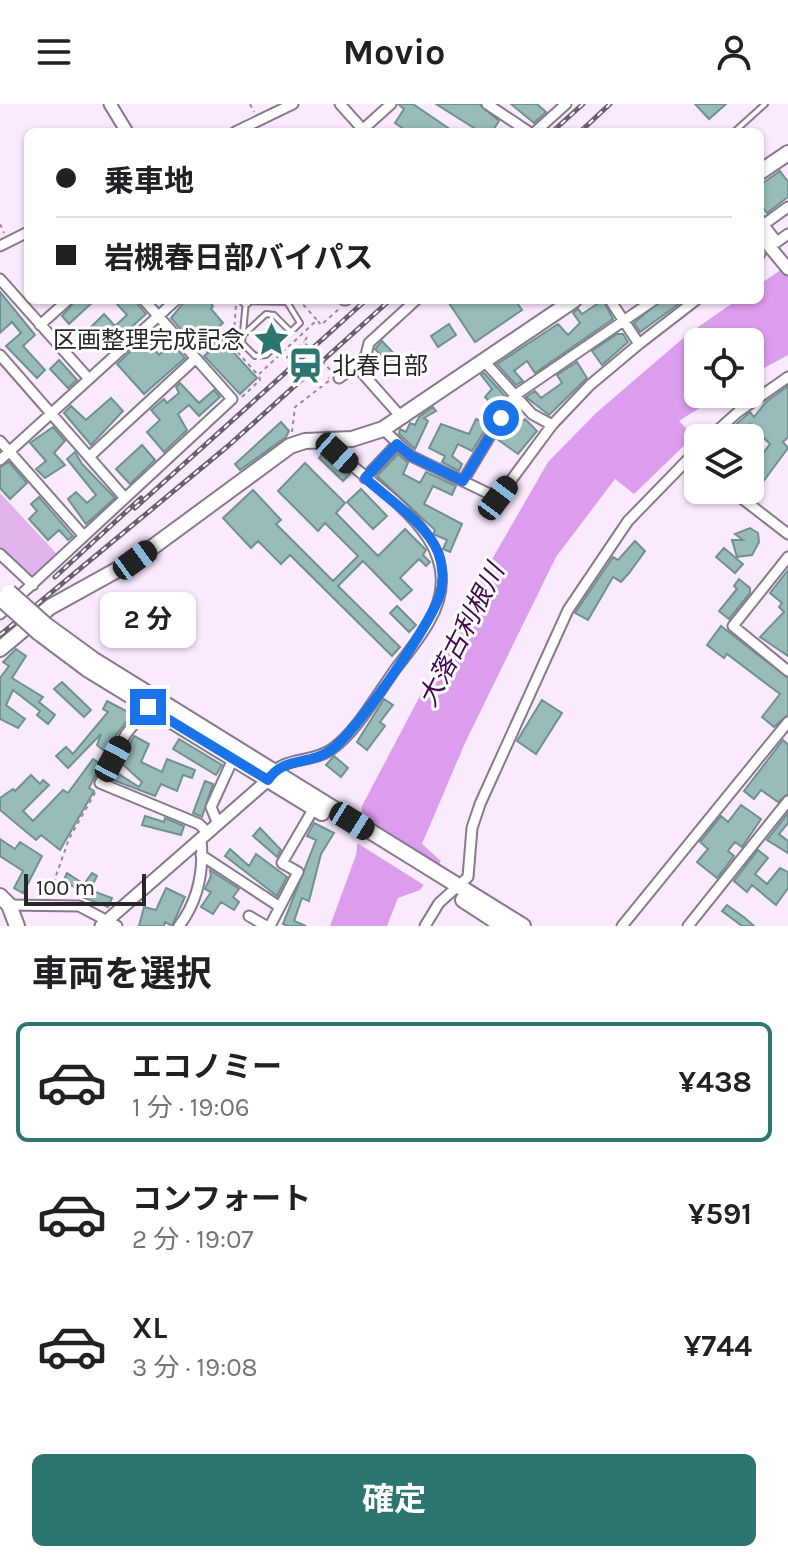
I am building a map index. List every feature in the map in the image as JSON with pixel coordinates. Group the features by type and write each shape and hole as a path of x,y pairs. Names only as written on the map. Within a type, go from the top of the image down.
{"main road":[{"path":"764,169 788,153"},
{"path":"0,649 50,607 135,560 290,446 305,441 352,439 383,429 568,304"},
{"path":"2,597 148,707 233,759 271,776 314,808 351,826"},
{"path":"43,629 351,826 456,890 523,926"},
{"path":"456,890 503,926"},
{"path":"4,900 17,926"}],"street":[{"path":"110,104 125,128"},
{"path":"243,128 293,104"},
{"path":"340,104 360,128"},
{"path":"365,128 391,104"},
{"path":"487,104 526,128"},
{"path":"537,128 566,104"},
{"path":"764,225 788,207"},
{"path":"764,230 777,242 788,234"},
{"path":"764,232 788,269"},
{"path":"4,244 24,234"},
{"path":"0,279 89,379"},
{"path":"40,325 64,304"},
{"path":"2,597 33,585 82,534 232,399 148,304"},
{"path":"0,460 172,304"},
{"path":"332,378 356,366 366,355 369,343 412,304"},
{"path":"613,304 639,344"},
{"path":"463,481 514,396 648,304"},
{"path":"383,429 411,456 498,498 552,425 590,385 691,304"},
{"path":"0,355 124,497"},
{"path":"90,456 195,359"},
{"path":"484,361 532,414 552,425"},
{"path":"356,366 402,418"},
{"path":"725,424 788,378"},
{"path":"0,441 82,534"},
{"path":"4,900 79,906 108,924 283,764 322,755 345,737 430,621 440,596 442,566 433,543 337,453 332,441"},
{"path":"365,478 397,444"},
{"path":"425,926 439,903 468,877 472,828 480,804 568,610 628,521 684,462"},
{"path":"749,504 788,534"},
{"path":"0,554 33,585"},
{"path":"788,557 733,626 788,671"},
{"path":"148,707 126,734 100,783 199,824 204,836 199,887 191,910 179,926"},
{"path":"622,926 788,722"},
{"path":"218,824 211,807 233,759"},
{"path":"688,926 788,801"},
{"path":"249,916 268,926 280,907 298,872 282,863 314,808"},
{"path":"201,855 280,907"}],"lane":[{"path":"738,128 765,104"},
{"path":"244,304 242,343 255,356 266,355 300,323 288,304"},
{"path":"242,336 266,314 274,315 291,332"}],"path":[{"path":"250,104 258,120"},
{"path":"0,224 4,244"},
{"path":"232,399 240,399 260,380 233,347 235,304"},
{"path":"303,304 321,325 341,304"},
{"path":"258,375 317,320"},
{"path":"195,359 234,322 241,321"},
{"path":"279,355 284,360 304,342 307,337 303,333"},
{"path":"290,446 295,407 334,374 304,342"},
{"path":"46,903 69,839 100,783"}],"shaded area":[{"path":"0,493 56,553 35,577 0,548"}],"water":[{"path":"788,265 788,355 764,368 764,328 697,328 731,304 764,304 764,281"},
{"name":"大落古利根川","path":"684,337 684,408 699,408 679,421 684,426 684,446 634,494 615,479 556,557 465,743 422,844 441,861 420,890 398,898 387,926 330,926 356,855 362,806 491,561 548,462 596,413"}],"pier":[{"path":"357,815 441,867 427,887 354,841"}],"building":[{"path":"398,104 413,104 448,128 402,128 395,123 404,109"},
{"path":"436,104 479,104 499,121 495,128 474,128"},
{"path":"511,104 537,104 546,112 534,123"},
{"path":"695,104 726,104 709,119"},
{"path":"780,171 788,182 788,197 767,213 764,209 764,182"},
{"path":"0,292 35,335 23,346 45,370 37,378 6,346 21,333 12,322 0,333"},
{"path":"72,304 91,304 69,324 62,316"},
{"path":"117,304 137,304 146,314 115,342 105,331 93,342 85,333 104,314 115,326 127,315"},
{"path":"183,304 211,304 211,309 223,323 214,331 257,378 240,394 204,356 208,353 191,334 188,338 171,318"},
{"path":"450,304 518,304 522,310 475,342"},
{"path":"597,304 605,304 613,319 535,373 527,361 514,371 523,381 516,385 497,364 558,324 568,335 580,323 573,313 578,309 582,314"},
{"path":"656,304 678,304 640,332 634,323"},
{"path":"449,324 456,335 438,347 431,336"},
{"path":"617,334 623,334 628,342 602,365 592,351"},
{"path":"145,338 159,355 172,343 185,358 144,394 117,364"},
{"path":"382,341 399,359 391,366 375,349"},
{"path":"59,360 77,380 68,388 50,369"},
{"path":"577,362 587,378 549,415 526,397 535,391 541,398 562,383 557,375"},
{"path":"484,373 505,396 495,408 485,397 492,389 481,375"},
{"path":"180,383 199,403 214,390 220,397 199,416 189,405 178,414 187,430 164,452 147,432 160,420 151,410 164,399 167,403 179,393 176,387"},
{"path":"788,386 788,437 783,442 788,448 764,480 764,452 770,444 764,438 764,424 737,424 750,412 754,417 766,402"},
{"path":"111,398 123,411 91,445 64,413 71,406 86,420"},
{"path":"433,407 436,411 424,418 428,421 415,449 399,434 400,429 406,432 410,423 415,425 419,417"},
{"path":"476,419 488,425 472,451 458,444 452,456 462,464 459,471 442,462 445,456 429,448 441,424 469,434"},
{"path":"525,419 537,431 518,454 497,439 504,426 512,430"},
{"path":"281,422 289,431 286,437 240,470 235,464"},
{"path":"53,427 65,441 54,453 65,465 45,478 36,469 46,461 30,443"},
{"path":"142,445 155,460 130,484 116,469"},
{"path":"326,451 350,474 343,481 319,458"},
{"path":"75,452 82,464 115,498 86,524 68,499 76,492 87,503 96,495 67,459"},
{"path":"398,454 408,463 403,474 420,483 426,472 456,486 452,495 433,486 424,504 462,524 450,552 443,549 447,540 433,534 435,530 377,476"},
{"path":"9,462 27,483 10,499 0,488 0,467"},
{"path":"305,463 345,503 336,513 378,556 405,529 426,550 423,555 430,562 426,566 419,559 400,578 412,590 401,600 363,561 338,586 400,647 392,656 290,555 281,564 258,541 251,548 223,518 253,490 281,520 276,524 333,581 358,556 325,523 318,531 278,491"},
{"path":"361,489 387,516 373,529 347,502"},
{"path":"39,497 73,536 68,540 59,530 48,540 29,519 37,511 31,504"},
{"path":"750,528 758,533 759,542 752,555 737,557 732,540 743,540 735,534"},
{"path":"635,541 645,551 629,573 621,582 613,577 588,620 575,613 613,557 618,560"},
{"path":"724,548 743,564 735,573 716,557"},
{"path":"788,570 788,656 760,637 784,612 779,607 782,603 770,593"},
{"path":"739,579 750,588 750,593 729,619 719,611 737,589 734,586"},
{"path":"397,606 416,625 409,632 390,613"},
{"path":"721,626 788,678 788,715 774,727 762,717 780,694 727,654 724,658 707,645"},
{"path":"16,649 26,656 12,678 43,697 39,702 55,715 48,724 37,715 40,711 13,690 6,705 25,719 18,728 0,719 0,678 9,666 3,662"},
{"path":"62,682 91,710 84,717 54,689"},
{"path":"384,699 393,705 380,722 385,726 367,750 357,742"},
{"path":"542,700 562,713 536,754 517,741"},
{"path":"107,701 132,714 110,743 107,753 97,745 101,734 68,768 56,756 66,747 73,754 108,712 103,709"},
{"path":"134,736 149,744 141,762 162,772 167,759 195,770 192,778 183,775 177,791 161,784 155,796 113,780 117,773 139,787 142,782 120,762"},
{"path":"179,739 222,765 216,775 173,749"},
{"path":"783,740 788,745 788,794 778,802 761,790 754,799 744,791"},
{"path":"334,756 348,768 341,777 326,765"},
{"path":"93,759 101,764 89,788 94,791 60,850 41,835 36,840 0,810 0,798 13,789 15,791 31,775 40,784 43,780 49,785 23,811 33,821 63,790 68,793"},
{"path":"205,781 213,784 202,817 193,813"},
{"path":"741,805 761,819 742,847 735,842 728,851 734,856 717,878 697,862 708,849 700,842 721,816 728,822"},
{"path":"788,813 788,823 779,834 788,841 788,853 767,840"},
{"path":"145,816 164,822 165,818 184,826 181,835 142,825"},
{"path":"314,823 334,833 321,854 309,901 302,898 294,921 306,926 288,926 283,924 316,840 307,836"},
{"path":"260,828 281,850 277,857 253,836"},
{"path":"0,839 15,849 20,842 42,856 23,893 14,888 23,871 0,856"},
{"path":"230,849 249,866 256,854 287,877 277,896 225,856"},
{"path":"758,850 768,858 755,874 767,884 780,868 788,872 788,888 776,905 752,885 747,892 734,881"},
{"path":"210,870 239,889 233,897 239,902 234,910 221,902 213,914 201,907 211,892 205,889 211,876"},
{"path":"67,873 84,884 92,873 97,876 90,890 112,898 108,907 82,897 84,891 63,882"},
{"path":"166,888 185,897 172,926 165,922 164,926 139,926 144,907 156,910"},
{"path":"727,905 754,926 742,926 722,911"}],"railway":[{"path":"556,128 583,104"},
{"path":"584,128 610,104"},
{"path":"135,508 362,304"},
{"path":"0,635 228,446 386,304"},
{"path":"55,577 141,498"}],"place":[{"name":"区画整理完成記念","path":"271,340"},
{"name":"北春日部","path":"306,366"}],"route":[{"path":"148,707 268,780 278,766 312,759 337,745 430,621 442,588 442,566 433,543 365,478 397,444 411,456 463,481 501,418"}]}
